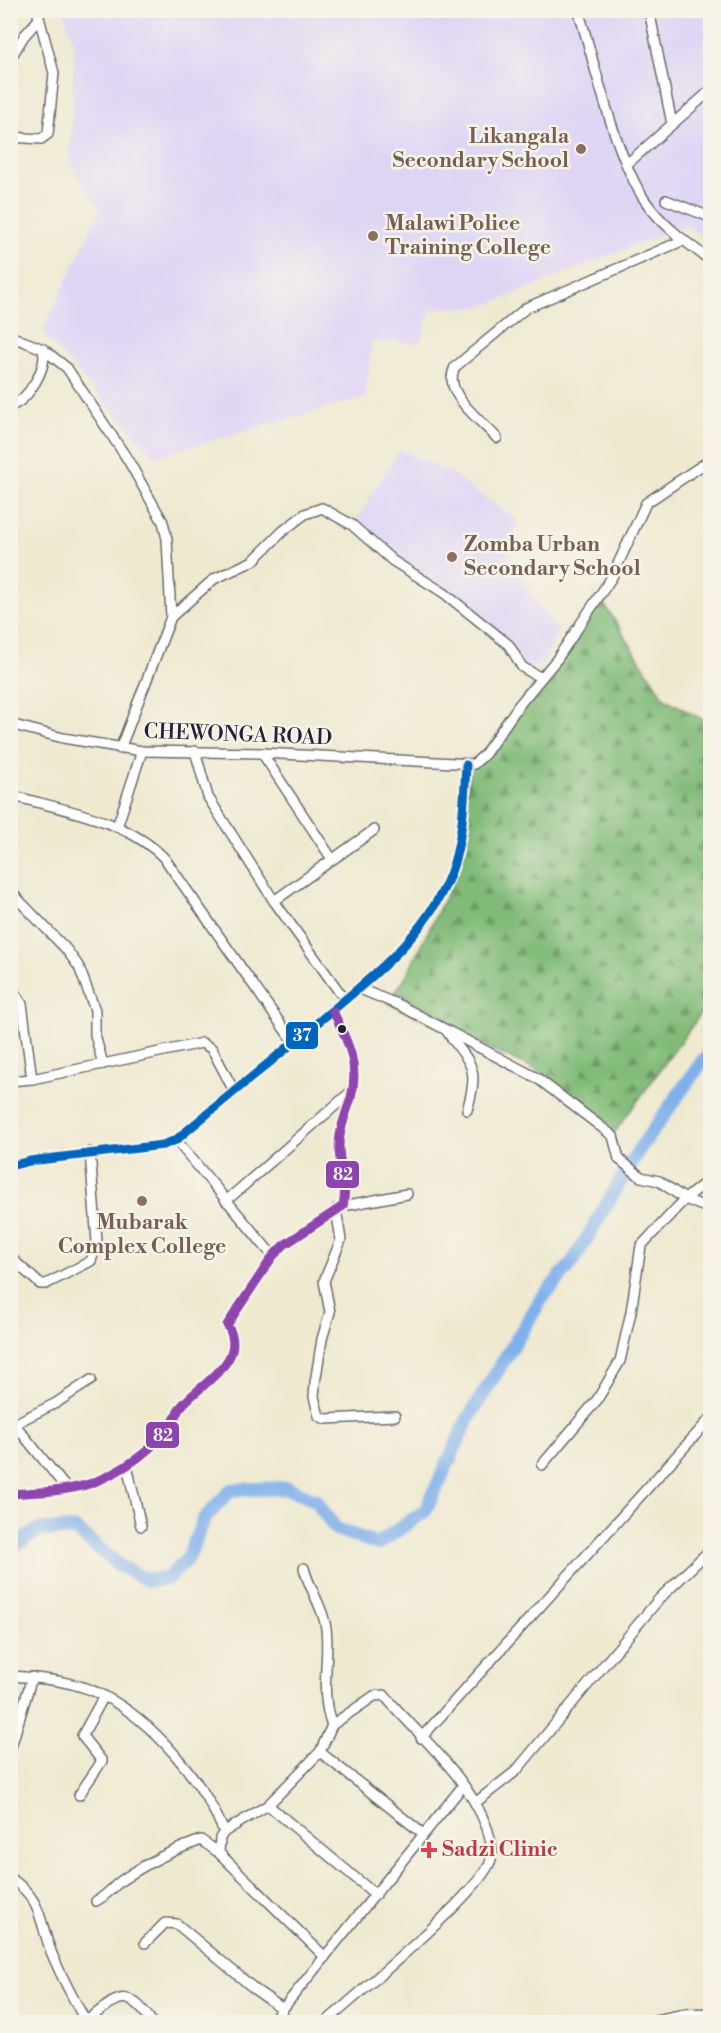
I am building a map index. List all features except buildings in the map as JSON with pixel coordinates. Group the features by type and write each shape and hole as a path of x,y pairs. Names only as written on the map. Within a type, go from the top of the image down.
{"street":[{"path":"506,10 513,10"},
{"path":"581,10 580,16 627,164 645,201 672,231 711,260"},
{"path":"649,10 672,124"},
{"path":"10,59 38,15"},
{"path":"10,137 41,139 48,134 54,73 38,15"},
{"path":"627,164 711,92"},
{"path":"666,200 711,217"},
{"path":"497,438 455,393 452,376 455,367 526,308 684,240"},
{"path":"10,336 43,349 54,356 74,378 128,460 163,522 167,539 171,617 120,749"},
{"path":"10,406 19,402 40,374 44,366 43,349"},
{"path":"10,1166 90,1152 163,1144 176,1140 360,989 406,943 429,914 447,882 460,830 466,765 480,760 519,705 557,660 612,577 646,503 711,460"},
{"path":"171,617 214,579 253,561 305,514 322,508 352,525 393,561 444,593 509,645 522,668 541,678"},
{"name":"CHEWONGA ROAD","path":"10,724 63,738 142,751 262,753 466,765"},
{"path":"117,827 142,751"},
{"path":"195,751 208,797 274,901 345,1000"},
{"path":"262,753 332,859"},
{"path":"10,795 137,835 165,859 294,1043"},
{"path":"274,901 374,830"},
{"path":"10,891 66,949 79,967 95,1010 95,1035 103,1064"},
{"path":"10,986 22,1004 32,1079"},
{"path":"360,989 399,1005 444,1028 553,1089 613,1136 619,1159 641,1177 659,1181 685,1199 711,1209"},
{"path":"333,1011 353,1057 353,1089 340,1137 346,1192 340,1207 341,1239 324,1281 330,1319 320,1347 315,1383 316,1408 319,1416 325,1419 394,1416"},
{"path":"444,1028 467,1054 471,1065 472,1088 467,1110"},
{"path":"10,1082 202,1042 212,1049 234,1091"},
{"path":"226,1201 353,1089"},
{"path":"176,1140 273,1256"},
{"path":"10,1257 40,1284 46,1284 91,1261 97,1242 90,1152"},
{"path":"542,1465 597,1400 613,1376 628,1330 639,1251 645,1239 685,1199 711,1179"},
{"path":"10,1494 67,1489 91,1483 127,1466 174,1421 180,1407 218,1373 233,1345 234,1337 227,1325 273,1256 284,1245 340,1207 371,1203 407,1194"},
{"path":"67,1489 12,1422 56,1403 91,1380"},
{"path":"421,1738 711,1419"},
{"path":"127,1466 141,1526"},
{"path":"475,1803 516,1771 659,1599 711,1550"},
{"path":"304,1568 309,1587 318,1600 325,1624 324,1685 332,1725"},
{"path":"10,1676 63,1682 104,1696 130,1712 159,1739 205,1794 224,1832"},
{"path":"10,1750 32,1677"},
{"path":"219,1853 220,1838 224,1832 268,1805 320,1752 332,1725 374,1696 384,1695 458,1778 475,1803 490,1838 491,1859 487,1869 478,1881 431,1927 326,2022"},
{"path":"79,1795 102,1761 82,1736 104,1696"},
{"path":"320,1752 422,1833"},
{"path":"272,2022 376,1895 422,1833 457,1796 462,1787"},
{"path":"268,1805 376,1895"},
{"path":"96,1901 112,1891 122,1880 166,1852 201,1840 219,1853 325,1957"},
{"path":"10,1878 29,1893 36,1903 52,1954 86,2022 115,2000 123,1998 136,2001 152,2022"},
{"path":"144,1943 165,1923 177,1924 257,1992 284,2009"},
{"path":"646,2022 685,2014 711,2013"}],"shaded area":[{"name":"Malawi Police Training College","path":"63,11 710,11 710,242 686,225 482,307 431,309 420,343 372,342 366,397 155,457 42,333 100,209 70,165 74,45"},
{"name":"Zomba Urban Secondary School","path":"400,449 449,472 517,520 507,560 558,630 544,663 528,668 497,633 455,594 392,555 357,523 359,515"}],"green space":[{"path":"600,598 664,698 710,724 710,1001 612,1136 535,1069 388,1003 405,978 461,865 469,772"}],"waterway":[{"path":"10,1548 39,1530 75,1529 120,1566 148,1580 167,1579 188,1558 204,1519 231,1490 287,1488 315,1500 336,1529 378,1544 426,1510 468,1419 542,1298 573,1262 638,1151 704,1059 710,1056"}],"transit line":[{"name":"37","path":"10,1166 30,1161 163,1145 176,1140 373,976 409,940 424,921 449,877 460,836 466,765"},
{"name":"82","path":"10,1494 62,1490 92,1483 127,1465 148,1450 167,1431 180,1408 227,1361 232,1350 233,1338 227,1325 273,1256 284,1245 343,1206 344,1183 339,1141 351,1098 354,1074 351,1053 333,1011"}],"place":[{"name":"Likangala Secondary School","path":"581,149"},
{"name":"Malawi Police Training College","path":"373,236"},
{"name":"Zomba Urban Secondary School","path":"452,557"},
{"name":"Mubarak Complex College","path":"142,1201"},
{"name":"Sadzi Clinic","path":"429,1850"}]}
